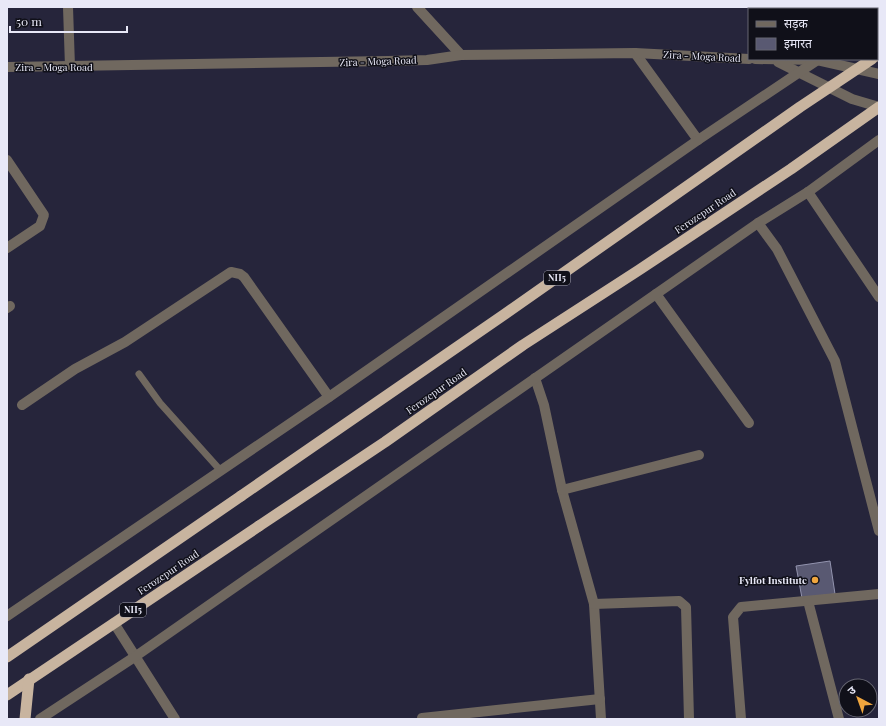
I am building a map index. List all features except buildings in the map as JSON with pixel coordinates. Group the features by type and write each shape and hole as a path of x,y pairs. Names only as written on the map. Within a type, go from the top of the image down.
{"highway":[{"name":"Ferozepur Road","path":"7,657 505,314 794,111 870,60"},
{"name":"Ferozepur Road","path":"7,695 385,442 524,345 639,270 879,107"},
{"path":"24,719 29,680"}],"street":[{"path":"68,7 70,67"},
{"path":"417,7 461,55"},
{"path":"635,53 698,140"},
{"name":"Zira - Moga Road","path":"7,67 388,61 427,60 461,55 635,53 748,59"},
{"name":"Zira - Moga Road","path":"775,60 818,60 879,74"},
{"name":"Zira - Moga Road","path":"775,60 852,99 879,107"},
{"path":"7,616 329,397 698,140 799,71 818,60"},
{"path":"40,719 136,656 758,223 808,192 879,140"},
{"path":"7,160 44,215 40,226 7,248"},
{"path":"808,192 879,297"},
{"path":"758,223 777,249 835,361 879,531"},
{"path":"22,405 75,369 124,342 232,272 244,277 329,397"},
{"path":"656,294 749,423"},
{"path":"535,378 544,405 562,490 594,604 601,719"},
{"path":"562,490 699,455"},
{"path":"741,719 733,617 741,607 879,594"},
{"path":"594,604 679,601 686,607 689,719"},
{"path":"808,601 839,719"},
{"path":"114,623 175,719"},
{"path":"422,718 600,699"}],"lane":[{"path":"139,374 160,403 221,471"}],"place":[{"name":"Fylfot Institute","path":"815,580"}]}
